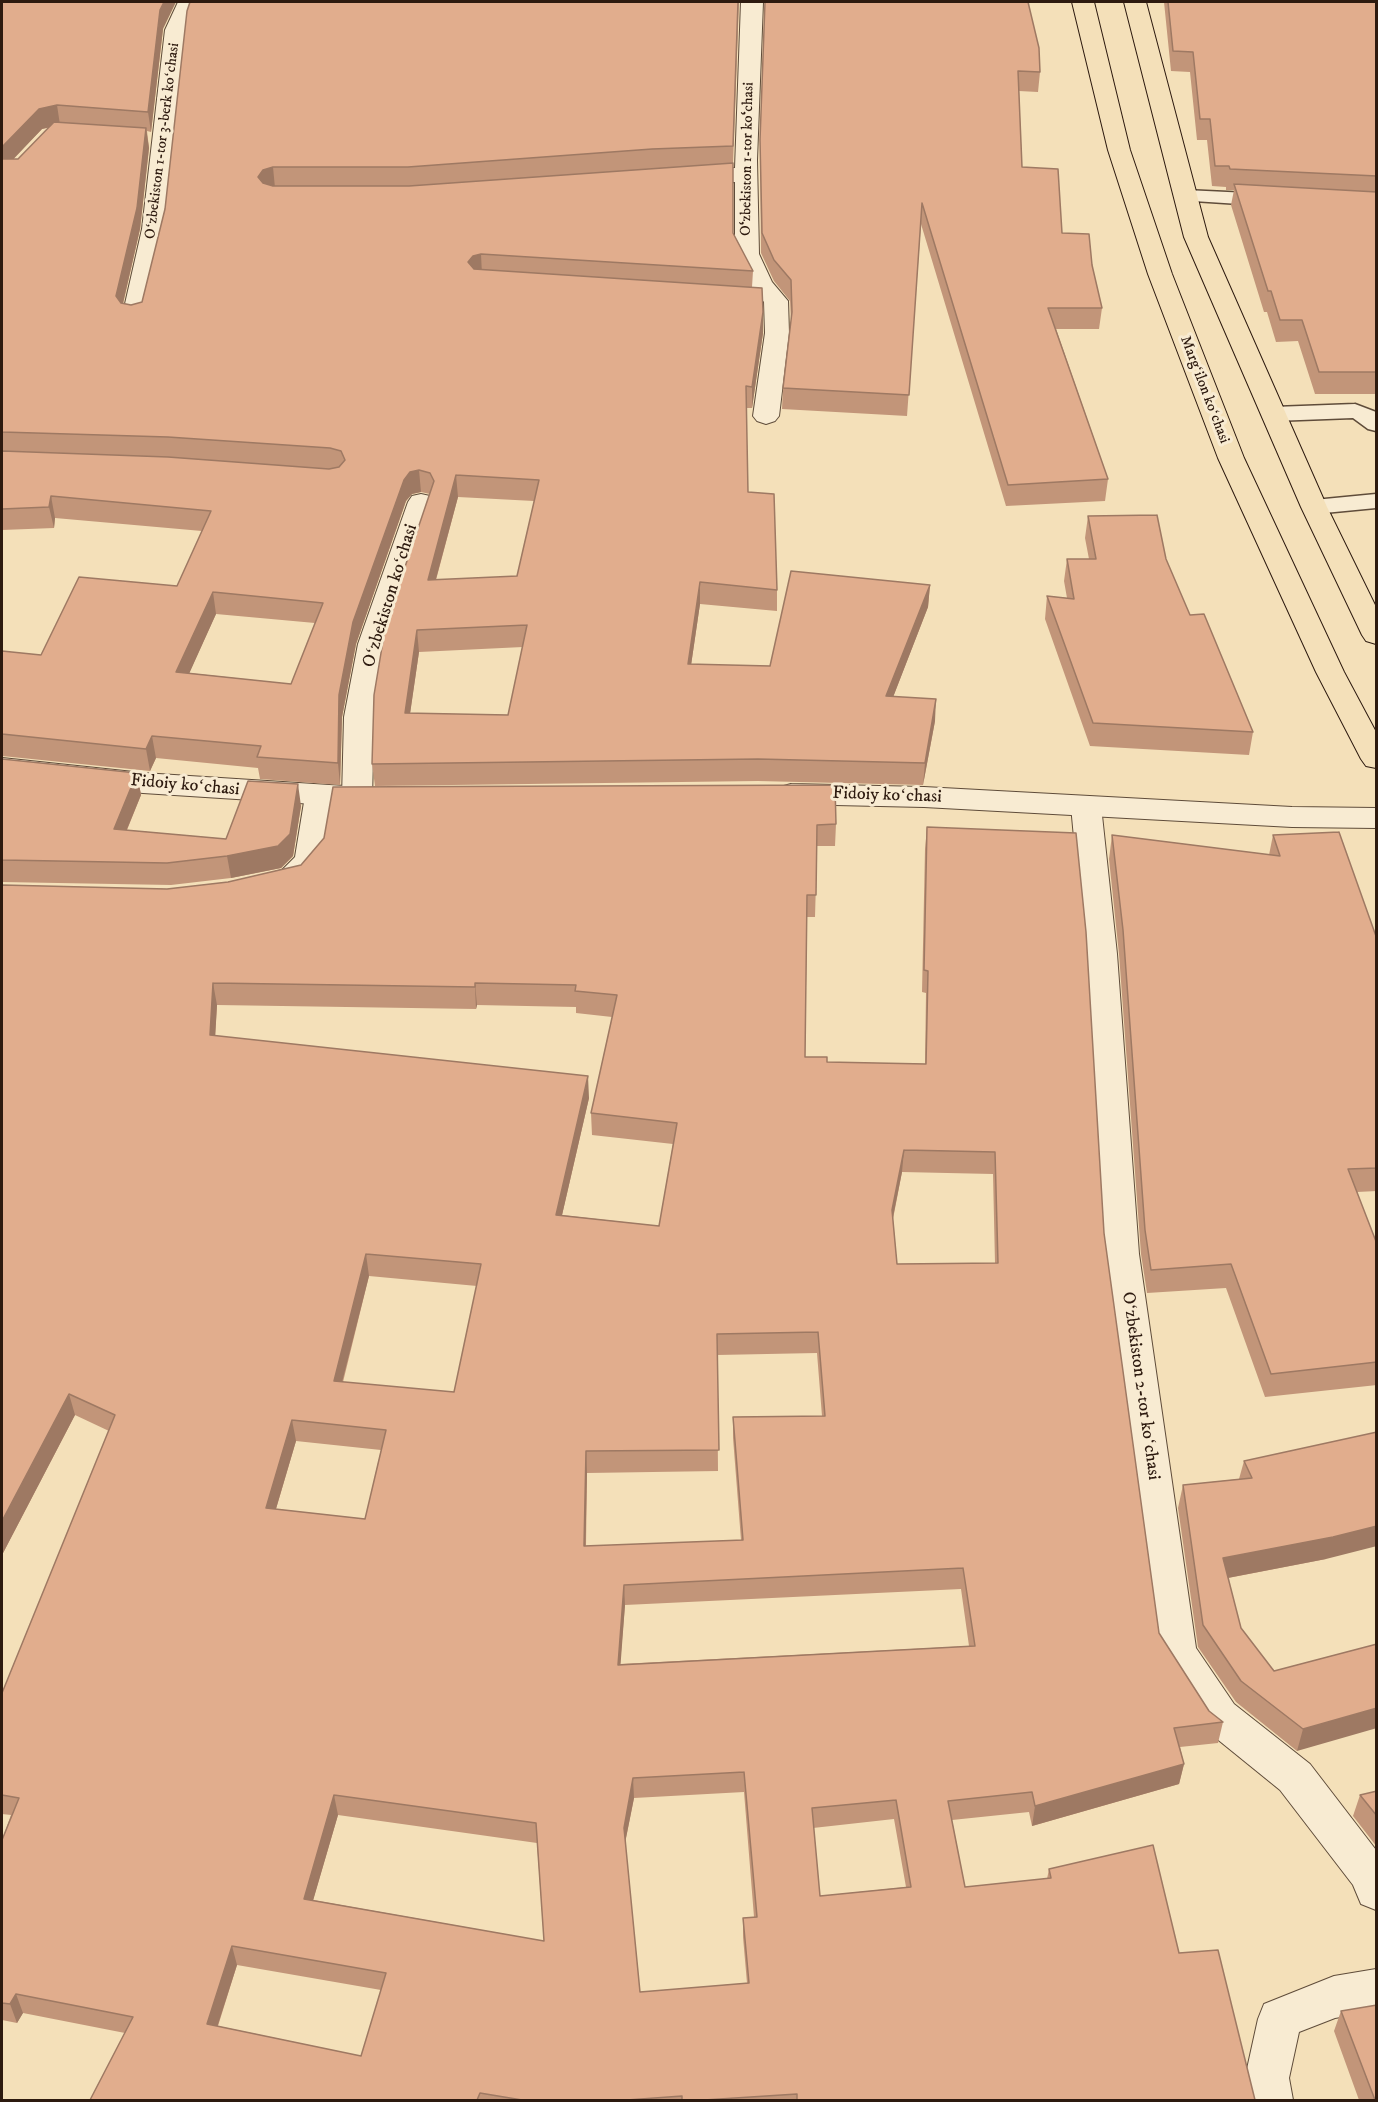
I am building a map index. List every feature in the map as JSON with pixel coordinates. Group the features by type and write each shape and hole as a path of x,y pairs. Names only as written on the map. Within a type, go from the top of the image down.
{"main road":[{"name":"Margʻilon koʻchasi","path":"1083,2 1119,150 1160,274 1201,382 1231,458 1330,672 1377,759"},
{"path":"1135,2 1196,237 1314,507 1377,635"}],"street":[{"name":"Oʻzbekiston 1-tor 3-berk koʻchasi","path":"134,317 154,229 176,30 189,2"},
{"name":"O‘zbekiston 1-tor ko‘chasi","path":"752,2 747,254 761,285 777,339 766,416"},
{"path":"664,178 747,174"},
{"name":"Oʻzbekiston koʻchasi","path":"357,798 359,717 372,644 421,502"},
{"name":"Fidoiy koʻchasi","path":"2,768 142,783 320,796 404,797"},
{"name":"Fidoiy koʻchasi","path":"758,793 924,797 1377,818"},
{"path":"251,886 292,878 310,860 320,796"},
{"name":"Oʻzbekiston 2-tor koʻchasi","path":"1086,806 1101,954 1121,1254 1177,1653 1220,1717 1295,1777 1368,1872 1377,1890"},
{"path":"1271,2100 1268,2078 1280,2019 1334,1997 1377,1990"}],"lane":[{"path":"140,139 164,141"},
{"path":"1185,196 1293,201"},
{"path":"1274,414 1355,411 1367,415 1377,424"},
{"path":"1314,507 1377,501"}],"building":[{"path":"2,2 164,2 160,10 148,112 57,105 39,109 2,147"},
{"path":"190,2 738,2 733,146 652,149 408,167 273,167 263,170 258,177 263,183 273,186 409,186 733,163 733,233 753,271 481,254 473,256 468,262 474,269 762,288 763,312 752,387 746,386 748,492 774,494 777,590 700,582 688,664 770,666 791,571 930,585 886,696 936,699 925,763 758,759 372,764 374,695 386,623 434,481 430,473 419,470 410,472 404,480 353,622 339,695 338,763 257,757 261,746 152,736 146,749 2,734 2,651 41,655 79,577 177,586 211,511 51,496 49,507 2,509 2,451 168,457 329,469 339,467 345,460 341,451 330,448 168,437 2,432 2,159 18,159 54,122 146,128 137,208 116,296 121,303 131,305 142,302 165,209 187,11","holes":["456,475 539,480 517,576 428,580","213,592 323,603 291,684 176,672","527,625 508,715 405,713 417,630"]},
{"path":"765,2 1028,2 1039,48 1040,72 1018,71 1022,167 1058,169 1062,233 1089,234 1092,265 1102,308 1048,308 1108,479 1008,485 922,203 909,395 783,388 792,312 791,280 774,260 762,233 760,140"},
{"path":"1168,2 1377,2 1377,176 1230,169 1229,166 1215,166 1210,119 1200,119 1193,52 1173,51"},
{"path":"1234,184 1377,192 1377,372 1319,372 1302,320 1280,320 1271,291 1268,291"},
{"path":"1157,515 1166,559 1190,615 1204,614 1253,732 1093,723 1047,596 1074,599 1067,559 1096,559 1088,516"},
{"path":"2,759 137,773 114,829 226,839 248,781 298,784 290,834 278,846 227,856 167,863 2,860"},
{"path":"835,785 836,824 817,825 816,895 807,895 805,1057 827,1057 827,1062 926,1064 928,971 924,970 927,827 1076,833 1086,932 1104,1233 1159,1633 1209,1711 1223,1722 1174,1728 1184,1764 1035,1806 1032,1792 948,1801 965,1887 1051,1878 1049,1869 1153,1845 1179,1953 1218,1950 1255,2100 797,2100 797,2094 704,2100 682,2100 682,2096 627,2100 522,2100 480,2093 477,2100 90,2100 133,2017 16,1994 10,2004 2,2003 2,1840 19,1798 2,1795 2,1693 115,1415 69,1394 2,1521 2,885 167,889 228,882 301,865 324,838 333,787","holes":["213,983 475,987 475,983 576,985 575,991 617,995 591,1113 677,1123 659,1226 556,1215 588,1076 210,1035","904,1150 995,1152 998,1263 897,1264 892,1210","366,1254 481,1264 454,1392 334,1381","818,1332 825,1416 733,1417 743,1540 584,1546 586,1451 719,1450 717,1334","292,1420 386,1430 365,1519 266,1508","963,1568 975,1646 618,1665 624,1585","744,1772 757,1917 743,1918 749,1983 640,1992 624,1828 633,1778","334,1795 536,1823 544,1941 304,1899","896,1800 911,1887 820,1896 812,1808","232,1946 386,1973 361,2056 207,2024"]},
{"path":"1339,832 1377,939 1377,1168 1348,1169 1377,1244 1377,1362 1271,1374 1231,1264 1151,1270 1145,1230 1123,930 1112,835 1280,856 1273,835"},
{"path":"1377,1432 1377,1526 1333,1537 1223,1558 1241,1628 1274,1671 1377,1644 1377,1708 1303,1729 1241,1681 1203,1625 1183,1485 1252,1478 1244,1461"},
{"path":"1377,1791 1377,1816 1360,1795"},
{"path":"1377,2005 1377,2100 1375,2100 1341,2011"}]}
